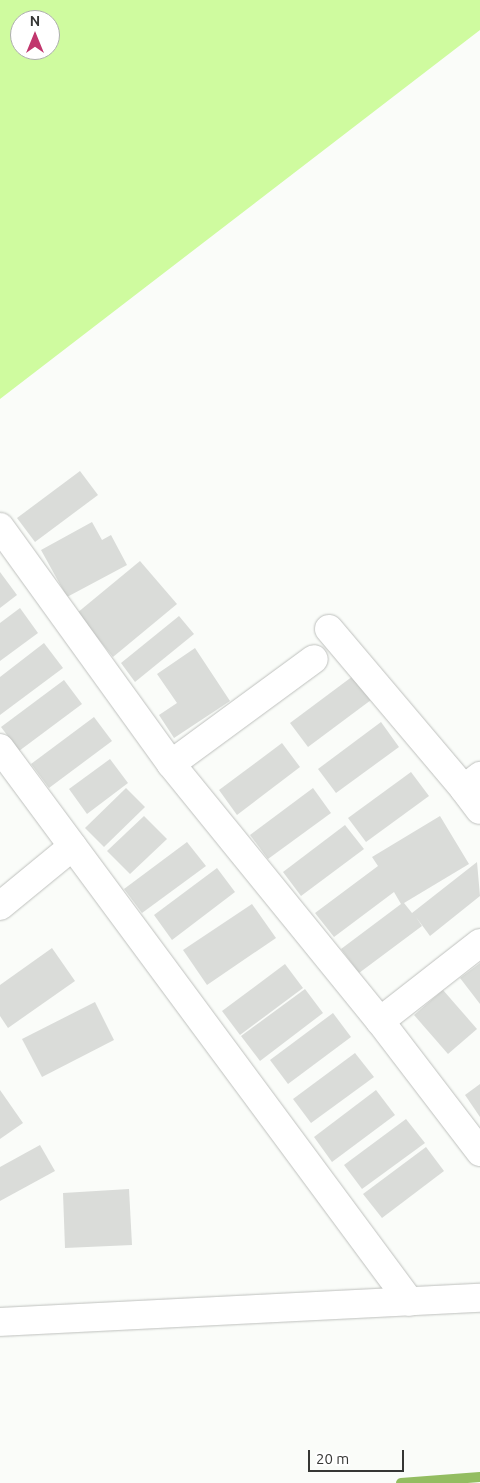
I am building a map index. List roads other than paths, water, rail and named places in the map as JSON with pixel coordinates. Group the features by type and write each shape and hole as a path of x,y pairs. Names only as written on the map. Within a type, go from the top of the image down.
{"street":[{"path":"0,527 171,764 380,1021 480,1152"},
{"path":"329,629 475,792"},
{"path":"171,764 314,659"},
{"path":"0,748 410,1302"},
{"path":"0,906 73,846"},
{"path":"380,1021 480,943"},
{"path":"0,1322 480,1298"}],"waterway":[{"path":"401,1483 480,1477"}]}
